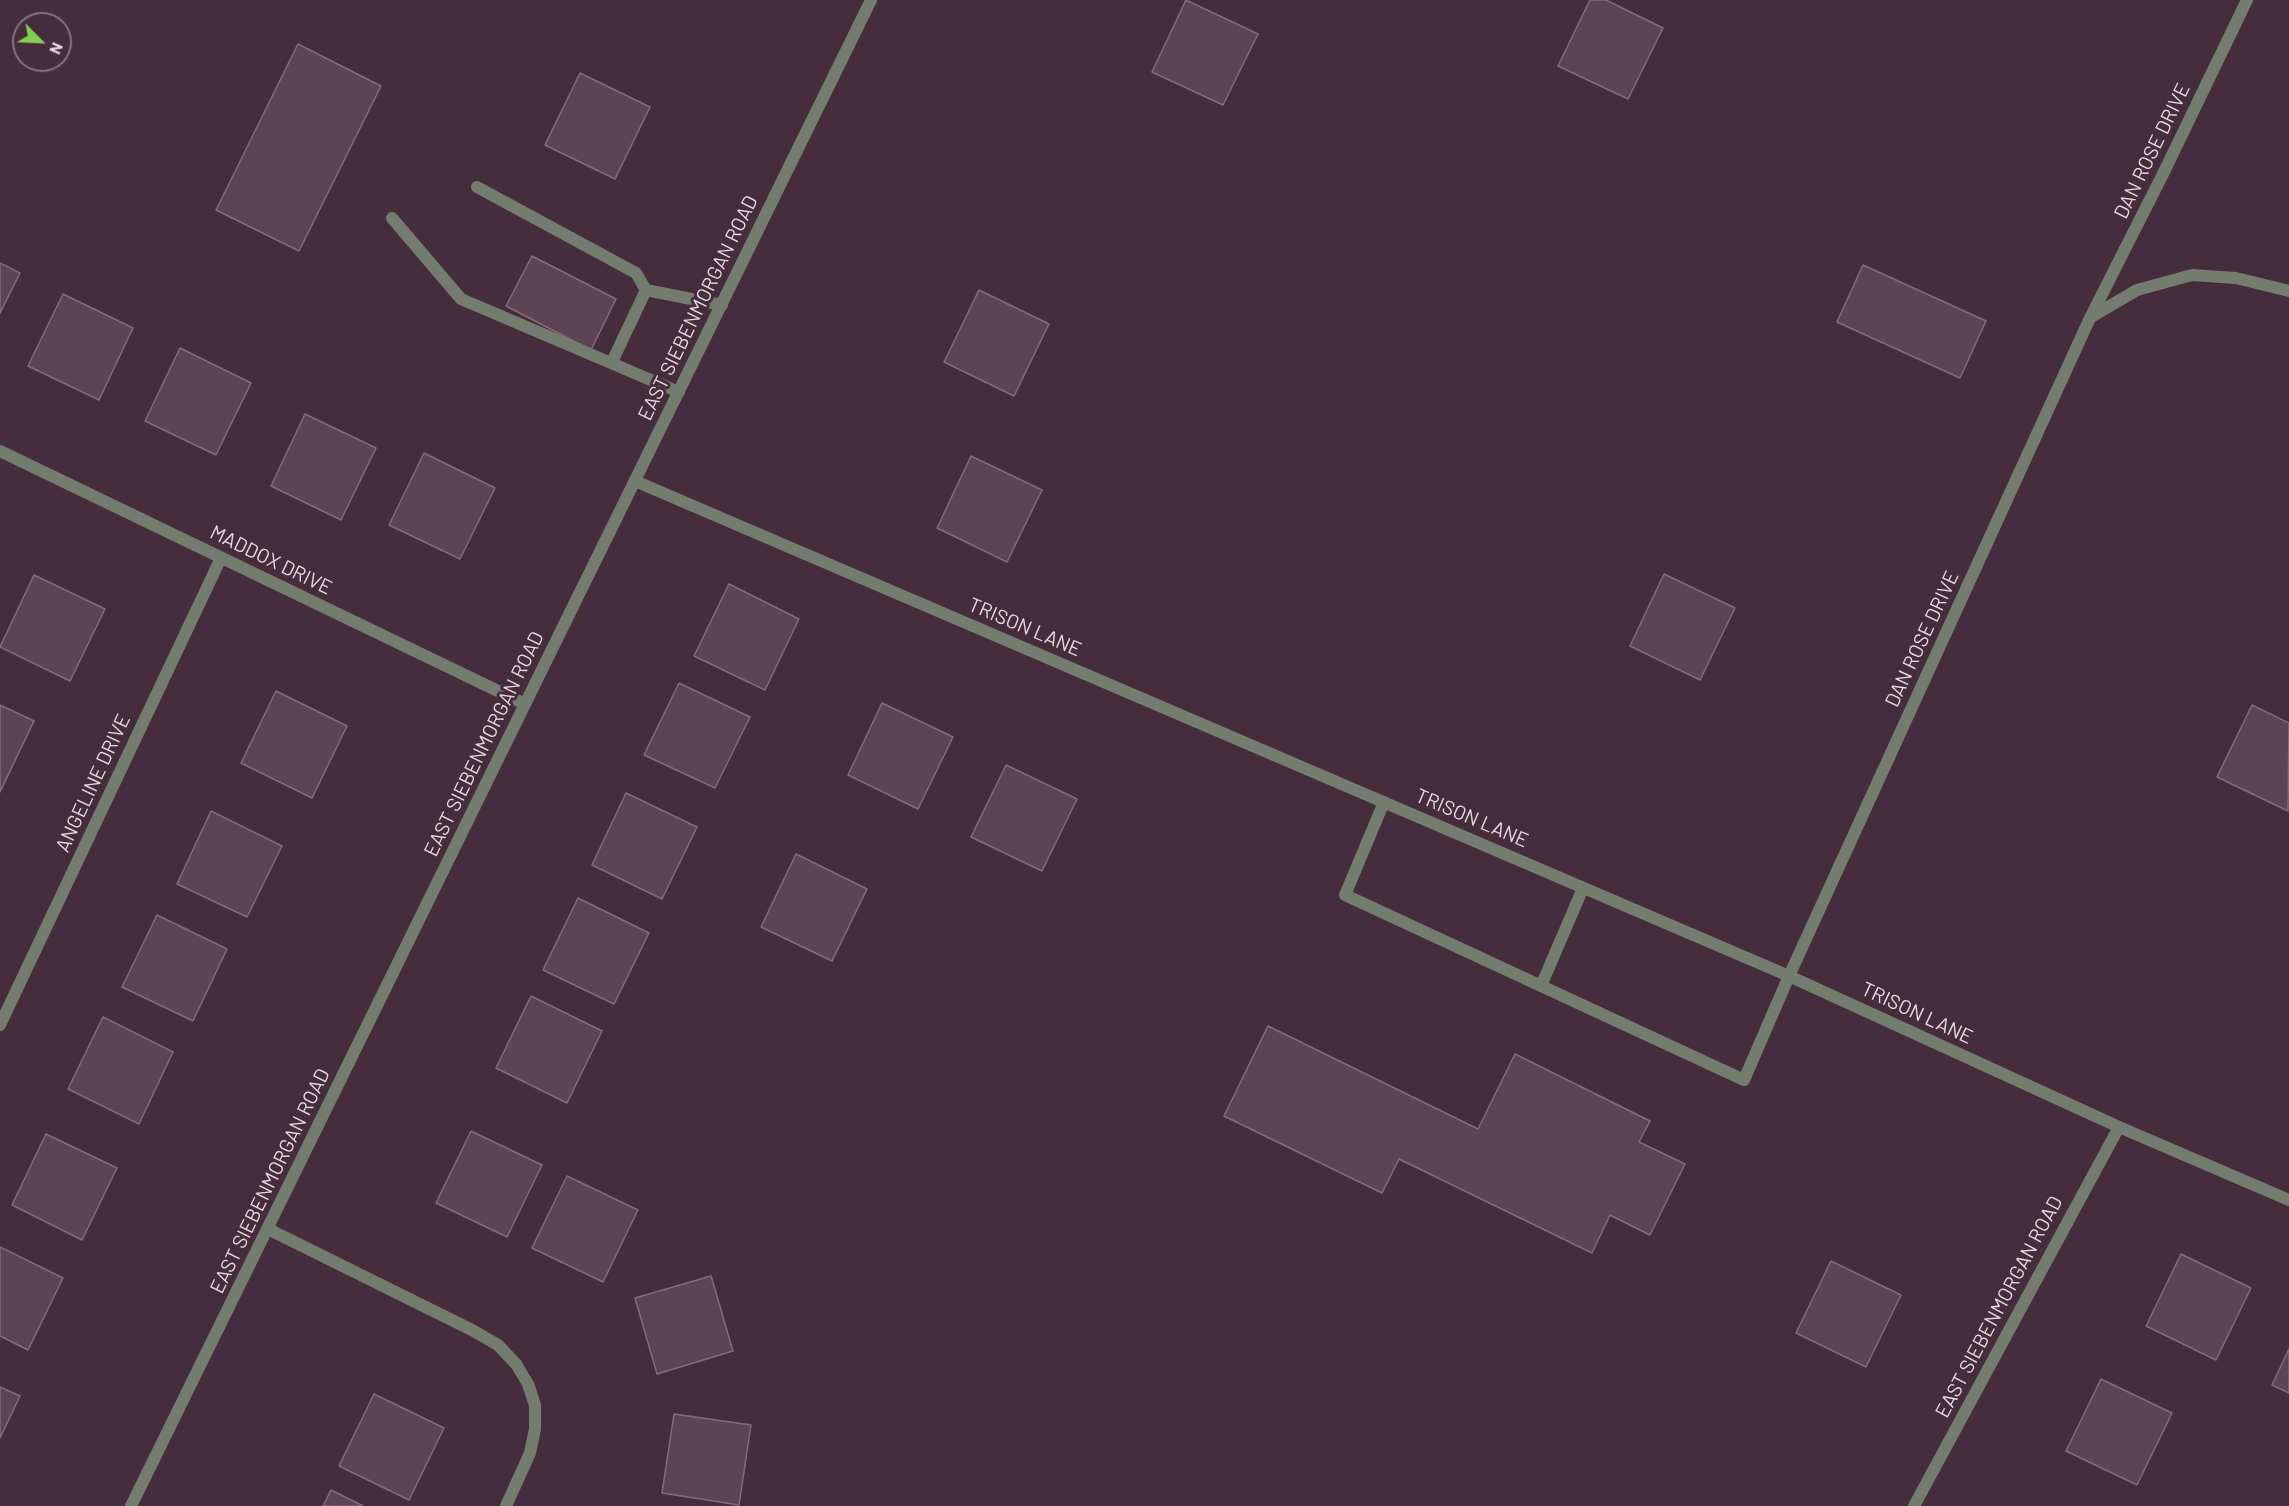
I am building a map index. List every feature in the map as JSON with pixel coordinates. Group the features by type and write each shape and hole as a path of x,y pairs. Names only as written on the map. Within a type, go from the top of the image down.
{"street":[{"name":"EAST SIEBENMORGAN ROAD","path":"131,1506 872,0"},
{"name":"DAN ROSE DRIVE","path":"1541,987 1744,1080 1789,976 2090,318 2247,0"},
{"path":"477,187 636,273 646,290 722,305"},
{"path":"392,218 461,299 679,392"},
{"path":"2090,318 2137,290 2192,275 2236,278 2289,291"},
{"path":"612,362 646,290"},
{"name":"MADDOX DRIVE","path":"0,452 525,704"},
{"name":"TRISON LANE","path":"635,481 1789,976 2119,1127 2289,1200"},
{"name":"ANGELINE DRIVE","path":"0,1025 221,558"},
{"path":"1384,802 1345,895 1541,987 1583,888"},
{"name":"EAST SIEBENMORGAN ROAD","path":"1914,1506 2119,1127"},
{"path":"268,1229 472,1330 498,1345 516,1364 528,1384 535,1405 535,1429 530,1453 506,1506"}],"building":[{"path":"1186,0 1258,34 1223,105 1152,72"},
{"path":"1590,0 1606,0 1663,28 1628,99 1558,66"},
{"path":"298,44 381,86 299,251 216,210"},
{"path":"580,73 650,107 615,179 545,145"},
{"path":"532,256 616,299 591,350 506,306"},
{"path":"0,263 20,273 0,313"},
{"path":"1863,265 1986,321 1960,378 1837,322"},
{"path":"979,290 1049,324 1014,396 944,362"},
{"path":"63,294 133,328 99,400 28,366"},
{"path":"180,348 251,383 216,455 145,421"},
{"path":"305,414 376,448 341,520 271,486"},
{"path":"424,453 495,488 460,559 389,525"},
{"path":"971,456 1042,490 1007,562 937,528"},
{"path":"1664,574 1735,608 1700,680 1630,646"},
{"path":"34,575 105,609 70,681 0,647"},
{"path":"729,584 799,619 765,690 694,656"},
{"path":"679,683 750,717 715,788 644,755"},
{"path":"276,691 347,726 312,798 241,763"},
{"path":"882,703 953,737 918,809 848,775"},
{"path":"0,705 34,721 0,792"},
{"path":"2252,705 2289,723 2288,811 2217,777"},
{"path":"1006,765 1077,799 1042,871 971,837"},
{"path":"626,793 697,827 662,899 592,865"},
{"path":"211,811 282,846 247,917 177,884"},
{"path":"796,854 867,889 832,961 761,927"},
{"path":"578,898 649,933 614,1004 543,970"},
{"path":"157,915 227,949 193,1021 122,987"},
{"path":"531,996 602,1031 567,1103 496,1068"},
{"path":"103,1017 173,1052 139,1124 68,1089"},
{"path":"1268,1026 1478,1129 1515,1054 1650,1121 1639,1142 1685,1164 1650,1235 1610,1215 1592,1253 1399,1159 1382,1193 1224,1116"},
{"path":"471,1131 542,1165 507,1237 436,1203"},
{"path":"46,1134 117,1168 82,1240 12,1205"},
{"path":"567,1176 638,1210 603,1282 532,1248"},
{"path":"0,1247 63,1278 28,1350 0,1336"},
{"path":"2181,1254 2251,1288 2216,1360 2146,1326"},
{"path":"1831,1261 1901,1295 1866,1367 1796,1333"},
{"path":"711,1276 733,1351 657,1374 635,1298"},
{"path":"2289,1349 2289,1393 2272,1385"},
{"path":"2101,1379 2172,1413 2137,1485 2066,1451"},
{"path":"0,1387 20,1396 0,1438"},
{"path":"374,1394 444,1428 409,1500 339,1466"},
{"path":"674,1414 751,1425 739,1505 662,1493"},
{"path":"331,1490 363,1506 323,1506"}]}
